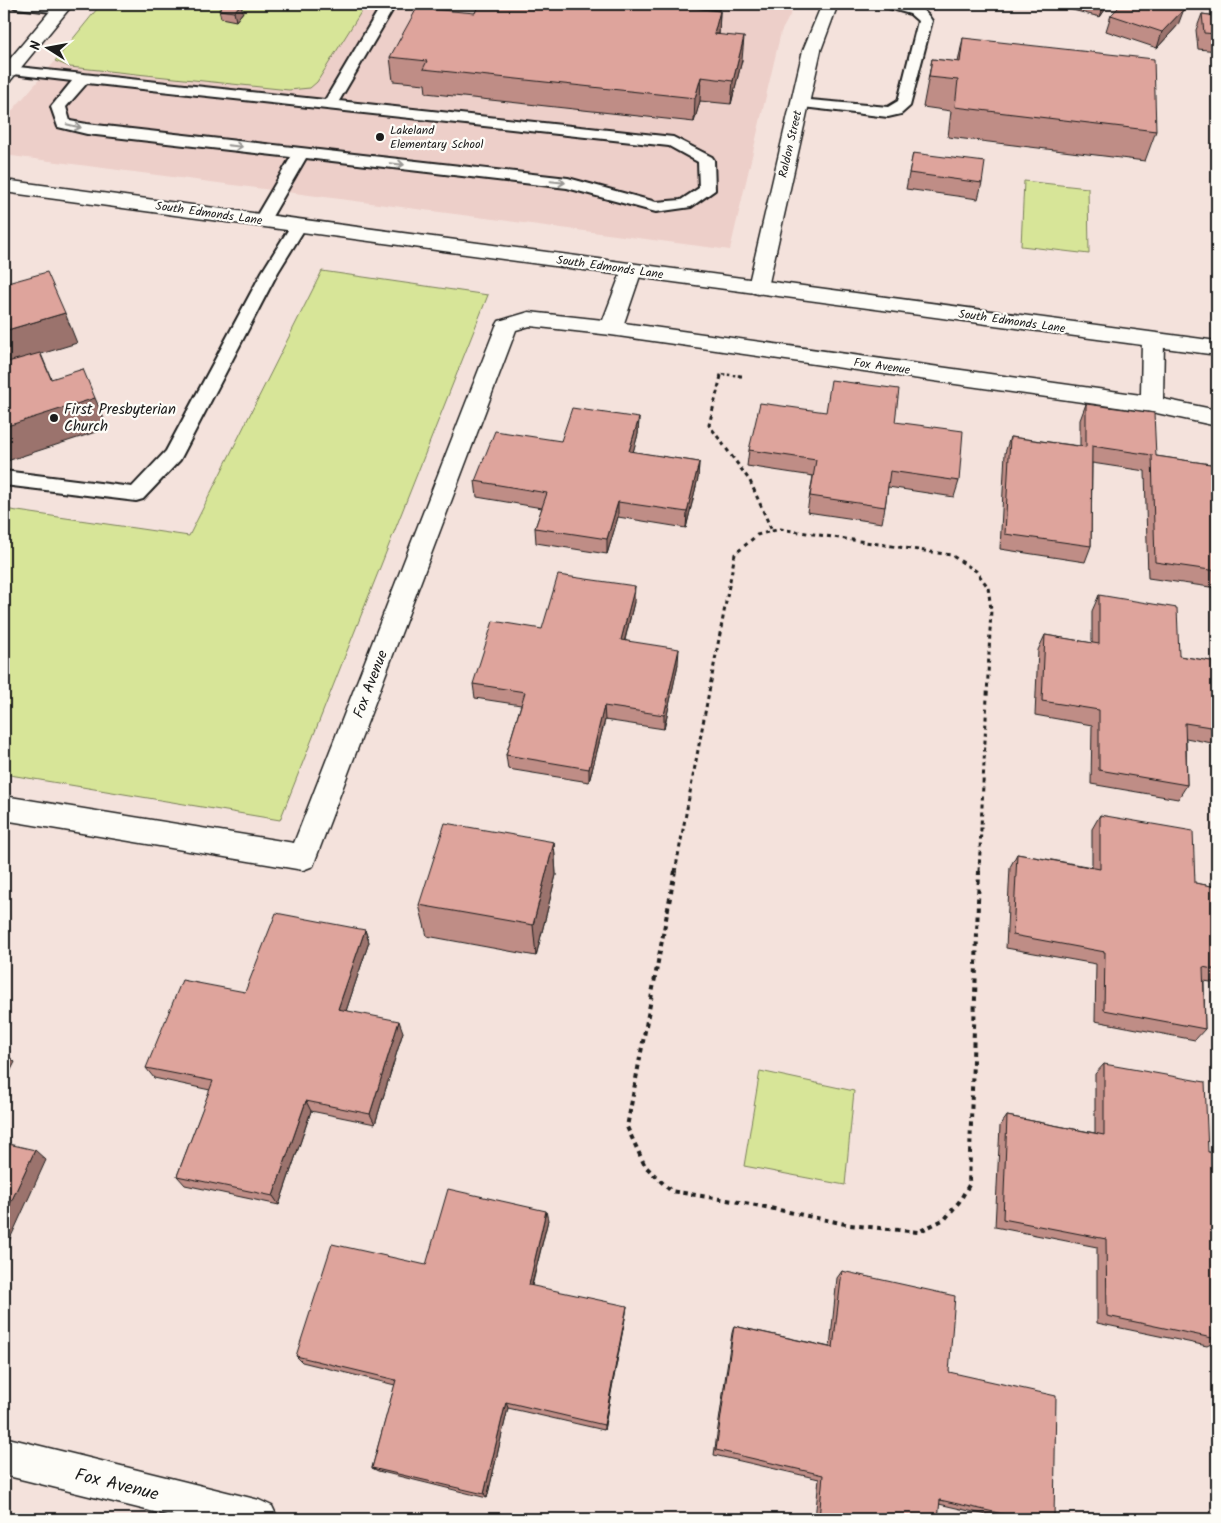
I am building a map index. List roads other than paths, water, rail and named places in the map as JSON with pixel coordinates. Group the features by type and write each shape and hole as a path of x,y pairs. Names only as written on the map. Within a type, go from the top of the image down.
{"street":[{"name":"Raldon Street","path":"758,287 812,50 830,4"},
{"path":"7,74 63,6"},
{"name":"South Edmonds Lane","path":"4,186 1217,348"},
{"path":"611,328 632,270"},
{"name":"Fox Avenue","path":"4,808 303,857 507,326 529,319 611,328 1152,404 1217,418"},
{"path":"1152,404 1153,340"},
{"name":"Fox Avenue","path":"4,1456 259,1519"}],"lane":[{"path":"16,4 63,6"},
{"path":"329,105 388,4"},
{"path":"800,103 888,112 896,110 905,103 925,21 922,15 913,9 890,4"},
{"path":"7,74 83,78 673,142 706,160 707,190 685,204 656,208 568,183 87,129 63,124 58,107 83,78"},
{"path":"262,220 301,153"},
{"path":"4,478 136,494 173,455 270,272 298,225"}],"place":[{"name":"Lakeland Elementary School","path":"380,137"},
{"name":"First Presbyterian Church","path":"54,418"}]}
